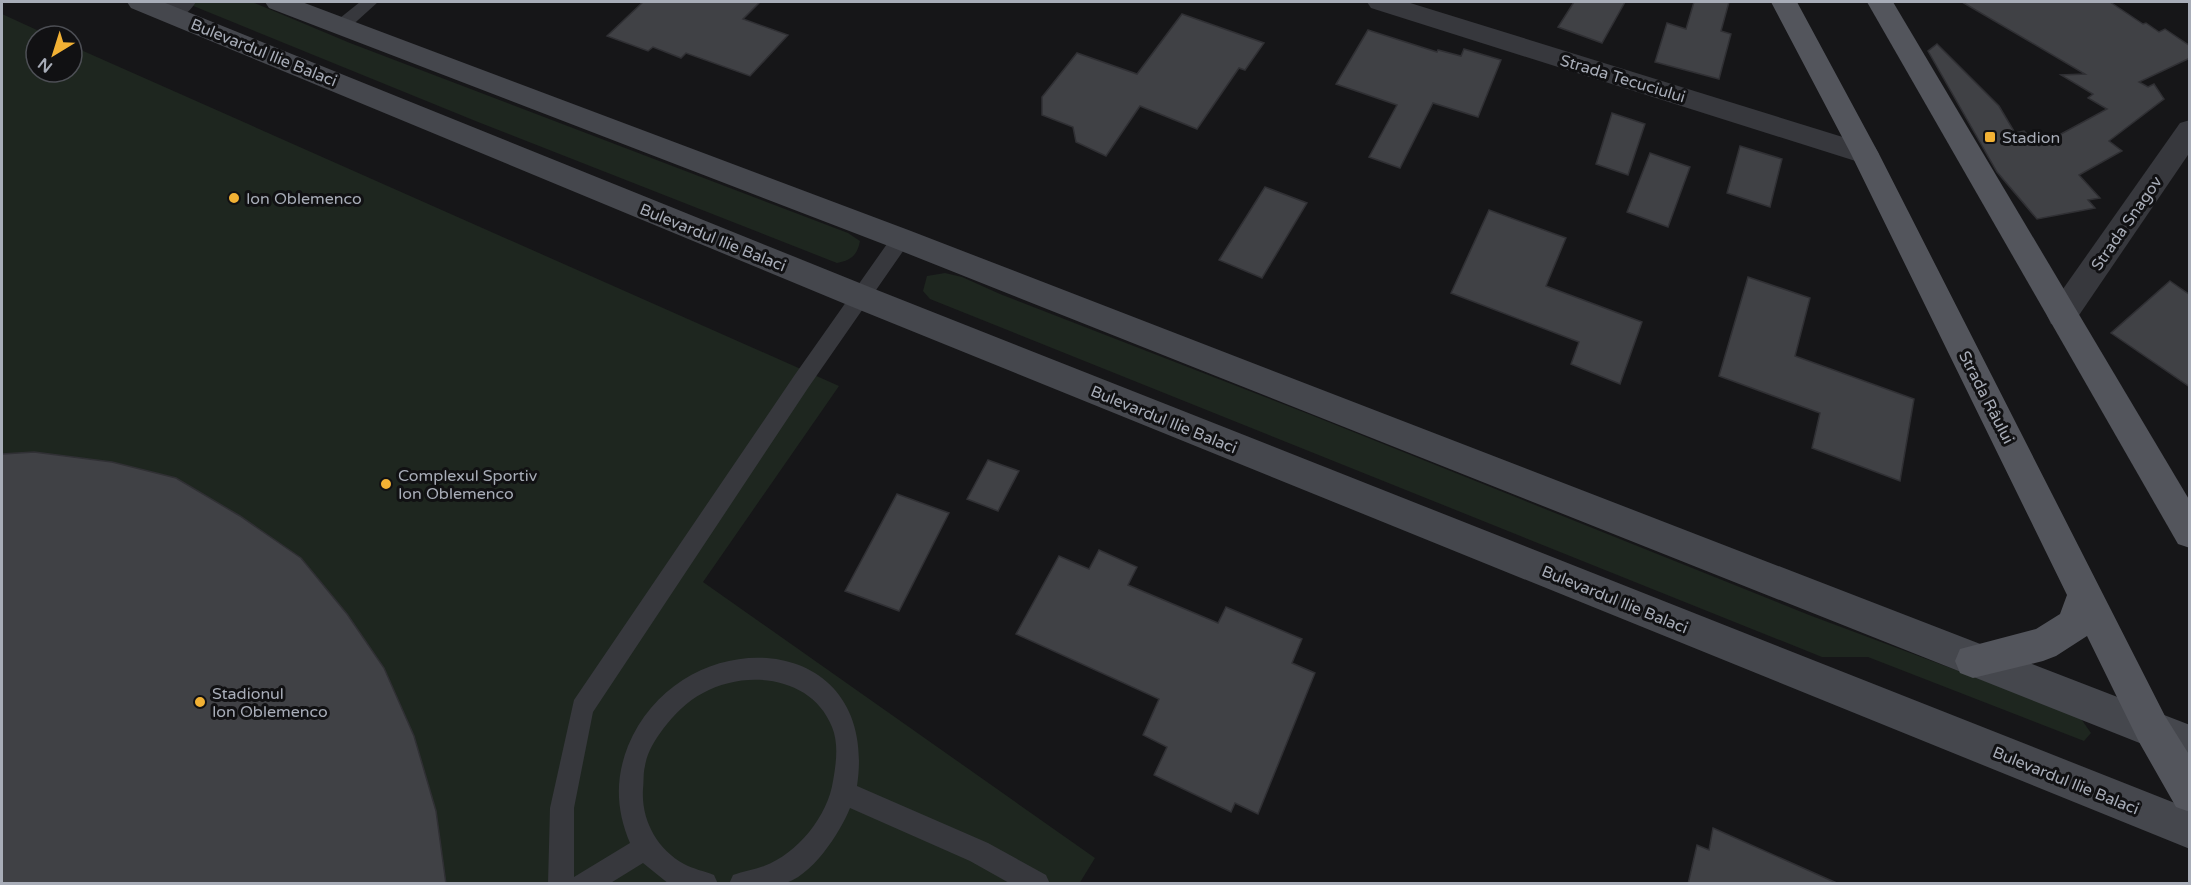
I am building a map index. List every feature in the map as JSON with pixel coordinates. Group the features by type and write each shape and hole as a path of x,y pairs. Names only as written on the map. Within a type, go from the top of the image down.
{"main road":[{"path":"278,2 901,239 1973,661 2190,744"},
{"name":"Strada Râului","path":"1784,2 1865,154 2152,729 2190,793"},
{"path":"1880,2 2190,533"},
{"name":"Bulevardul Ilie Balaci","path":"164,5 861,297 2190,830"},
{"path":"1973,661 2043,644 2074,625 2085,593"}],"street":[{"name":"Strada Tecuciului","path":"1380,2 1865,154"},
{"name":"Strada Snagov","path":"2062,315 2190,130"}],"lane":[{"path":"341,26 370,2"},
{"path":"561,884 562,808 582,708 901,239"},
{"path":"705,884 688,880 664,867 645,848 632,818 628,784 636,749 654,719 673,699 711,675 744,667 776,668 806,679 829,699 845,726 850,758 845,793 831,823 809,850 781,870 742,884"},
{"path":"845,793 979,852 1038,884"},
{"path":"584,884 645,848"}],"shaded area":[{"path":"189,2 252,2 350,43 848,233 860,241 859,246 853,256 837,263 478,122 191,5"},
{"name":"Complexul Sportiv Ion Oblemenco","path":"2,14 24,24 24,84 84,84 84,51 839,386 703,582 1095,858 1079,884 2,883"},
{"path":"945,273 962,277 1000,294 1311,415 1809,615 2079,716 2091,733 2084,741 1868,657 1822,657 930,299 923,291 927,276"}],"building":[{"path":"643,2 760,2 743,19 788,35 750,76 686,53 681,58 653,47 648,51 607,36"},
{"path":"1574,2 1625,2 1602,43 1558,27"},
{"path":"1694,2 1729,2 1721,31 1731,34 1719,79 1655,62 1667,23 1686,29"},
{"path":"1962,2 2110,2 2143,24 2146,23 2159,32 2165,29 2190,46 2190,58 2139,82 2148,87 2154,84 2164,99 2109,141 2122,151 2079,175 2100,198 2088,200 2095,208 2037,219 1997,172 1928,51 1937,44 1999,106 2015,133 2024,131 2039,146 2107,109 2088,98 2093,94 2061,75 2085,74"},
{"path":"1182,14 1264,43 1245,70 1239,68 1197,129 1140,106 1106,156 1076,142 1073,127 1042,115 1042,97 1077,53 1137,74"},
{"path":"1368,30 1437,52 1438,50 1461,56 1464,49 1501,60 1478,117 1433,103 1400,168 1369,157 1397,105 1336,84"},
{"path":"1612,113 1645,124 1628,175 1596,164"},
{"path":"1740,146 1782,159 1770,207 1727,193"},
{"path":"1650,153 1690,167 1668,227 1627,212"},
{"path":"1265,187 1307,203 1262,278 1219,260"},
{"path":"1489,210 1566,238 1546,286 1642,322 1620,384 1571,364 1579,342 1451,293"},
{"path":"1748,277 1810,298 1795,356 1914,399 1900,481 1812,448 1820,413 1719,376"},
{"path":"2170,281 2190,295 2190,387 2111,333"},
{"name":"Stadionul Ion Oblemenco","path":"34,452 112,462 176,478 240,516 301,558 347,614 384,668 414,736 436,811 446,884 2,884 2,454"},
{"path":"988,460 1019,471 998,511 967,499"},
{"path":"897,494 949,513 899,611 845,591"},
{"path":"1099,550 1137,567 1128,585 1218,623 1226,607 1302,639 1292,663 1315,673 1258,814 1235,803 1231,812 1154,775 1167,747 1143,735 1159,699 1016,634 1059,556 1089,569"},
{"path":"1713,828 1839,884 1688,884 1697,845 1709,850"}],"place":[{"name":"Stadion","path":"1990,137"},
{"name":"Ion Oblemenco","path":"234,198"},
{"name":"Complexul Sportiv Ion Oblemenco","path":"386,484"},
{"name":"Stadionul Ion Oblemenco","path":"200,702"}]}
